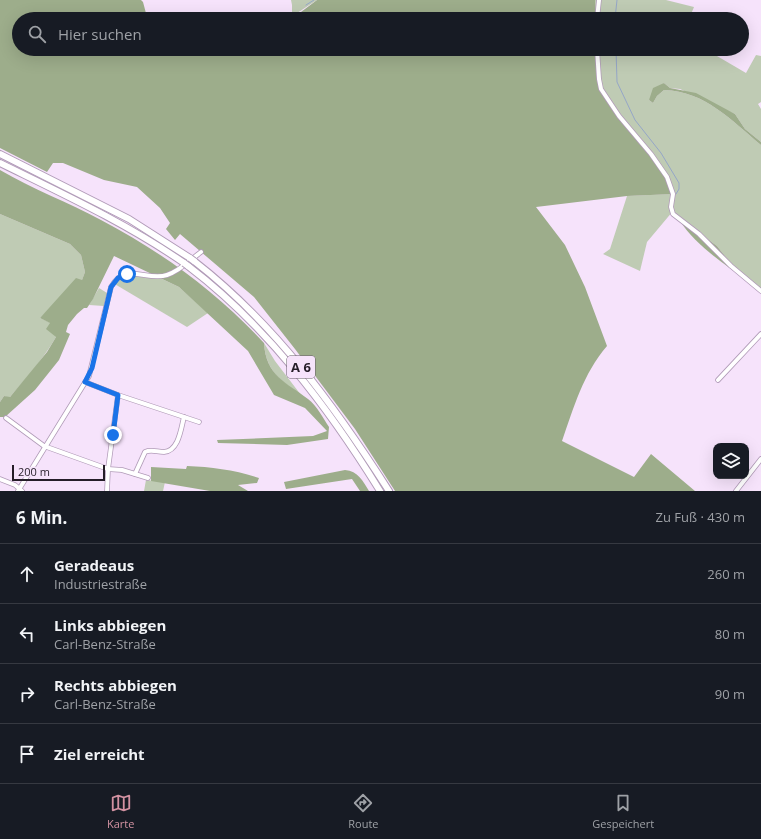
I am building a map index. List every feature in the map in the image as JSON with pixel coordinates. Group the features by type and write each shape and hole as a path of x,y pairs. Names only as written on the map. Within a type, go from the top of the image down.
{"highway":[{"name":"A 6","path":"0,154 129,219 192,259 238,298 278,339 320,391 389,491"},
{"name":"A 6","path":"0,163 115,220 147,239 186,264 233,303 281,353 324,410 380,491"}],"street":[{"path":"598,12 599,0"},
{"path":"597,56 601,89 619,116 651,154 666,177 673,194 671,207 673,214 699,234 731,266 761,291"},
{"path":"0,479 20,490 44,446 85,382 92,368 113,282 127,274 156,277 168,275 201,252"},
{"path":"718,380 761,334"},
{"path":"85,382 118,395 199,422"},
{"path":"107,491 108,469 118,395"},
{"path":"135,474 145,452 149,450 166,452 171,450 176,443 184,417"},
{"path":"6,418 44,446 108,469 122,470 148,478"},
{"path":"736,491 761,459"}],"green space":[{"path":"0,0 141,0 146,12 12,12 12,56 598,56 600,83 603,91 611,104 663,170 674,194 627,196 536,207 565,245 585,287 607,346 585,379 562,441 634,477 651,454 695,491 395,491 355,429 254,297 180,234 175,240 166,229 170,223 160,208 137,187 104,180 63,163 53,163 47,172 0,148"},
{"path":"291,0 317,0 299,12 292,12"},
{"path":"317,0 595,0 596,12 301,12"},
{"path":"595,0 666,0 694,7 692,12 596,12"},
{"path":"756,55 761,56 761,102 758,104 761,109 761,142 745,129 735,114 680,89 670,88 664,83 649,100 653,103 657,96 664,90 692,96 717,109 761,145 761,290 731,269 732,265 717,246 682,220 673,211 647,242 640,271 603,254 610,249 627,196 673,194 603,91 600,83 598,56 717,56 746,73"},
{"path":"664,83 670,88 696,93 735,114 745,129 761,142 761,145 717,109 692,96 664,90 657,96 653,103 649,100 653,88"},
{"path":"0,170 124,232 188,274 208,290 246,324 264,343 269,363 278,377 308,399 320,412 329,427 328,439 287,445 218,443 217,440 313,436 327,431 305,408 274,395 248,351 179,287 114,256 87,308 84,308 77,314 68,325 66,332 70,334 59,360 35,390 5,417 0,417 0,402 4,396 10,397 47,352 56,337 46,329 50,323 40,318 76,278 82,280 85,272 81,255 70,244 0,214"},
{"path":"0,214 70,244 81,255 85,272 82,280 40,318 51,323 56,337 22,384 9,398 4,396 0,402"},
{"path":"682,220 717,246 732,265 731,269 690,235 680,221"},
{"path":"127,274 160,278 179,287 208,313 187,327 113,283"},
{"path":"99,288 107,293 104,306 89,305"},
{"path":"264,343 275,361 301,395 275,374 265,353"},
{"path":"187,466 223,469 259,478 257,483 238,485 248,491 210,491 151,481 151,467 186,469"},
{"path":"345,470 357,474 369,491 360,491 352,479 286,489 284,482"},
{"path":"146,480 165,482 163,491 144,491"}],"waterway":[{"path":"306,5 314,0"},
{"path":"616,12 617,0"},
{"path":"616,56 617,82 635,120 661,153 679,183 679,189 676,194"}],"route":[{"path":"113,435 118,395 85,382 92,368 111,287 113,282 122,275 127,274"}]}
